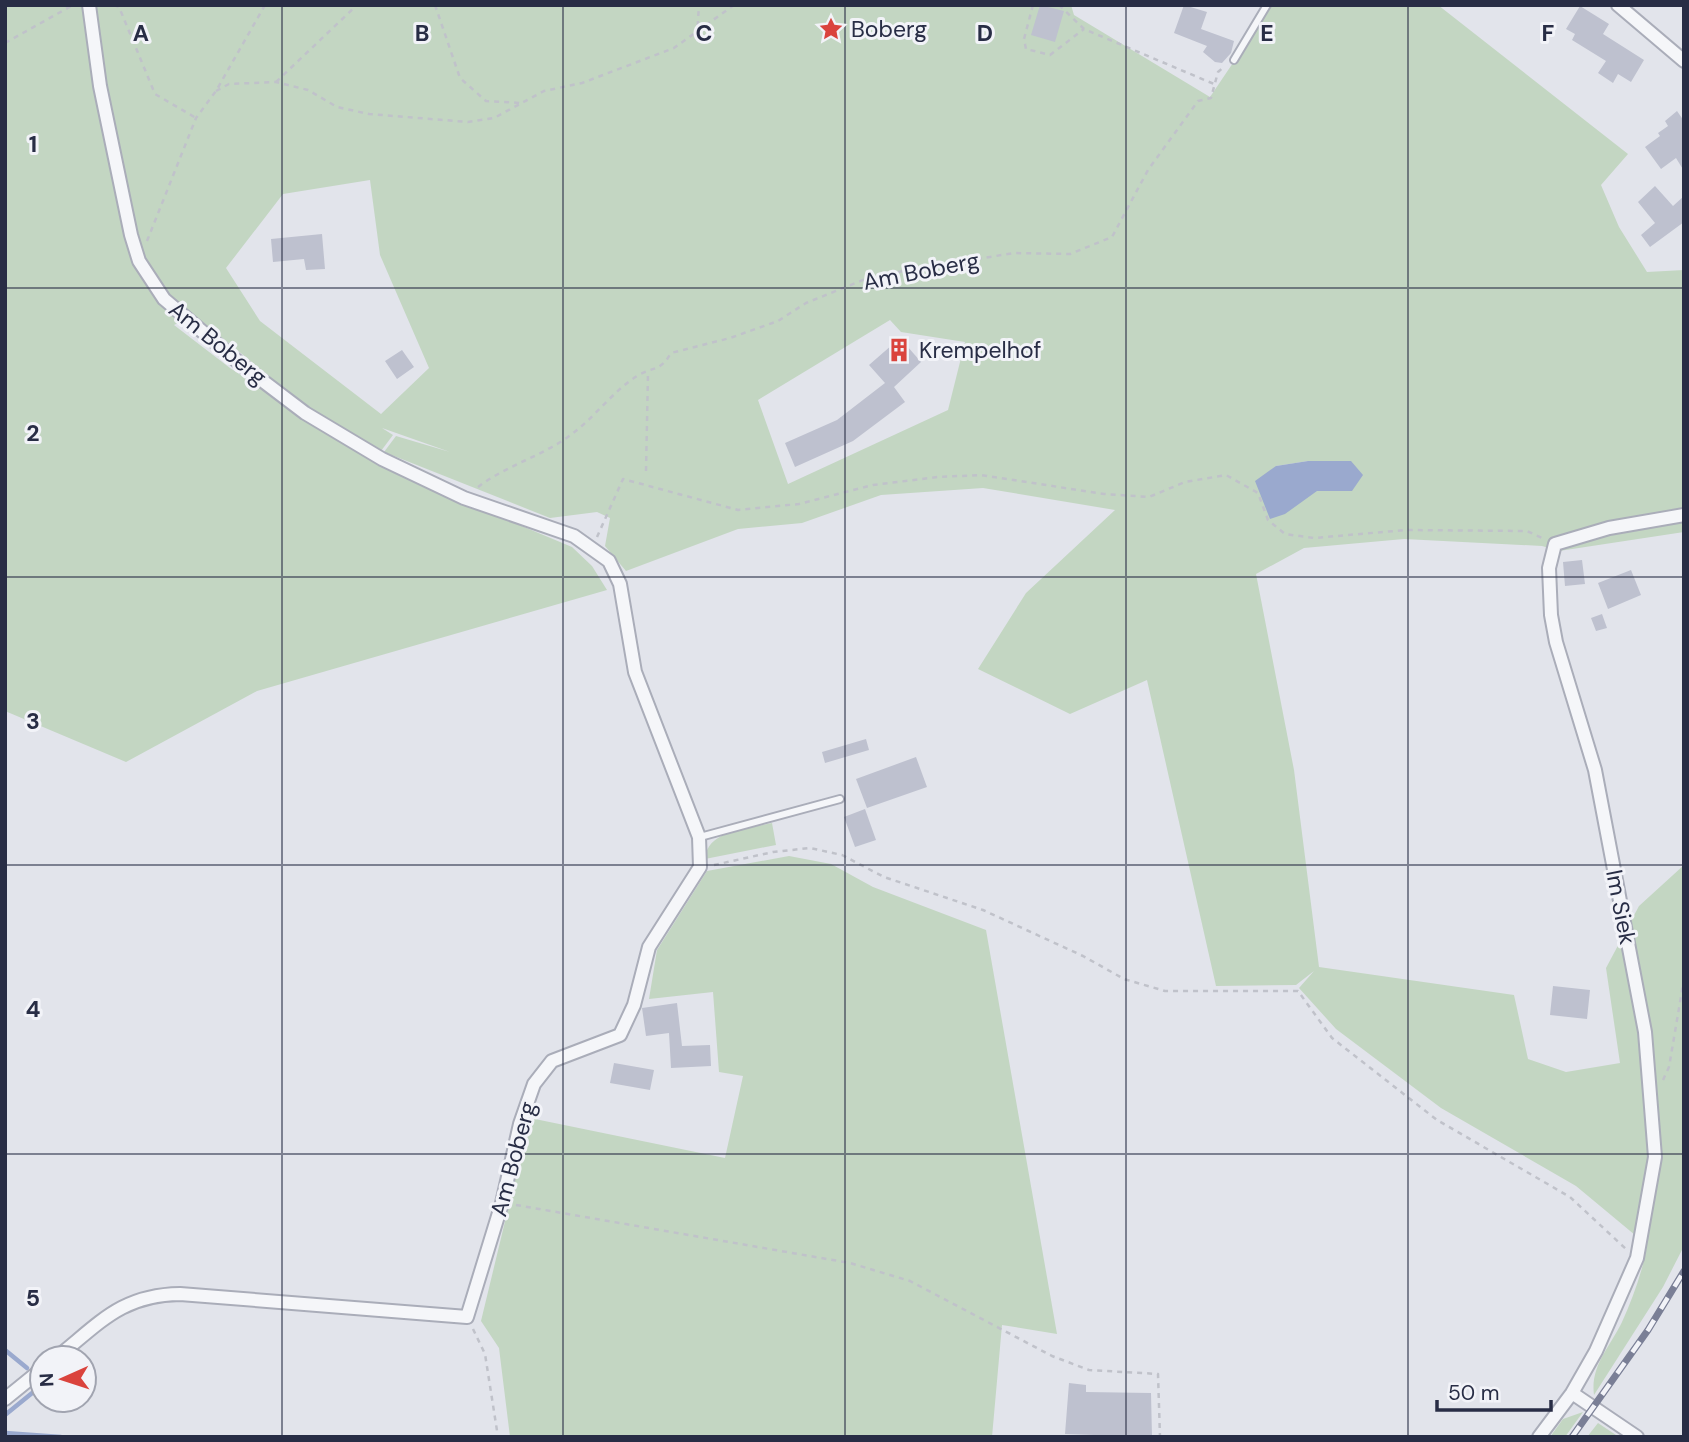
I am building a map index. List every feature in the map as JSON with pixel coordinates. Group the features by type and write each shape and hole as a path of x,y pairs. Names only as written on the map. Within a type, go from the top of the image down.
{"street":[{"name":"Am Boberg","path":"89,5 100,86 139,261 164,299 243,366 305,412 382,459 464,498 574,536 609,561 620,584 635,672 699,837 700,867 649,947 634,1005 620,1035 552,1061 534,1084 520,1124 502,1203 467,1317"},
{"path":"1618,5 1684,61"},
{"path":"1555,544 1609,528 1684,515"},
{"name":"Im Siek","path":"1539,1437 1572,1393 1596,1351 1636,1258 1655,1157 1645,1032 1595,770 1556,642 1551,615 1549,568 1555,544"},
{"path":"74,1344 120,1307 149,1294 180,1294 467,1317"},
{"path":"5,1399 28,1380"},
{"path":"1572,1393 1637,1437"}],"lane":[{"path":"1234,60 1267,5"},
{"path":"699,837 840,799"}],"path":[{"path":"5,43 73,5"},
{"path":"114,5 118,7 129,30 155,94 196,118"},
{"path":"139,261 196,118 216,91 265,5"},
{"path":"276,82 358,5"},
{"path":"435,5 460,78 485,101 523,104"},
{"path":"696,36 699,5"},
{"path":"216,91 229,84 276,82 309,90 337,107 369,114 468,122 494,118 544,91 582,83 652,57 696,36 716,16 734,5"},
{"path":"1033,5 1024,39 1027,49 1035,54 1050,55 1084,29"},
{"path":"1059,5 1084,29 1214,84"},
{"name":"Am Boberg","path":"464,498 491,477 539,457 573,433 638,376 663,367 671,353 730,338 778,321 806,303 873,276 1014,253 1070,254 1112,237 1148,170 1198,101 1211,98 1217,72 1234,60"},
{"path":"646,471 649,372"},
{"path":"592,547 623,479 738,510 799,504 873,485 981,475 1104,494 1149,498 1185,482 1226,475 1258,493 1268,520 1285,534 1314,538 1406,530 1527,531 1555,544"},
{"path":"700,867 773,852 810,848 831,853 884,877 983,910 1083,956 1124,979 1165,991 1297,991 1332,1038 1437,1120 1570,1197 1636,1258"},
{"path":"1652,1102 1669,1067 1684,979"},
{"path":"502,1203 838,1260 910,1281 1052,1356 1089,1370 1158,1374 1160,1437"},
{"path":"467,1317 485,1354 498,1437"}],"green space":[{"path":"5,5 1071,5 1074,15 1210,97 1272,5 1438,5 1628,154 1601,185 1619,227 1647,272 1684,270 1684,532 1559,551 1542,546 1404,539 1304,548 1256,574 1294,770 1319,967 1514,995 1528,1059 1566,1072 1620,1063 1606,968 1639,906 1684,865 1684,1246 1663,1287 1594,1395 1598,1366 1630,1303 1647,1245 1576,1186 1441,1108 1336,1029 1299,988 1314,971 1296,985 1216,986 1147,680 1070,714 978,669 1026,593 1115,510 983,488 881,495 802,523 738,529 626,571 605,546 610,518 597,512 550,518 384,452 396,436 450,452 382,428 393,435 381,451 308,408 194,315 174,325 230,368 388,470 572,547 592,566 607,590 257,691 126,762 5,711","holes":["370,180 380,255 429,368 381,414 260,321 226,268 283,194","890,320 901,332 965,342 948,410 788,484 758,400","1308,461 1350,462 1352,491 1317,491 1276,466"]},
{"path":"772,823 776,845 705,859 707,849 721,836"},
{"path":"789,856 831,864 873,887 986,930 1057,1334 1002,1325 992,1437 510,1437 499,1348 481,1321 530,1118 725,1158 743,1076 719,1072 713,992 649,999 657,950 707,871"},
{"path":"1583,1412 1565,1437 1550,1437 1563,1419"},
{"path":"1598,1423 1619,1437 1587,1437"}],"water":[{"path":"1308,461 1351,461 1363,475 1352,491 1317,491 1285,514 1270,519 1255,481 1276,466"}],"building":[{"path":"1040,5 1064,11 1055,42 1031,35"},
{"path":"1184,5 1207,12 1201,29 1234,41 1231,53 1222,63 1215,62 1203,52 1207,46 1174,33"},
{"path":"1580,6 1609,24 1603,34 1644,60 1631,82 1618,74 1613,83 1598,73 1606,61 1572,40 1575,34 1566,29"},
{"path":"1677,111 1684,121 1684,171 1676,158 1661,169 1645,147 1660,136 1658,133 1668,126 1665,121"},
{"path":"1655,186 1673,206 1684,196 1684,222 1650,247 1641,235 1655,223 1638,202"},
{"path":"322,234 325,269 306,270 304,259 273,262 271,239"},
{"path":"900,338 921,362 894,387 905,402 853,441 795,467 785,443 837,420 885,383 869,365"},
{"path":"402,350 414,367 397,379 385,361"},
{"path":"1582,560 1585,584 1565,586 1563,562"},
{"path":"1631,570 1641,595 1608,609 1598,583"},
{"path":"1602,614 1607,628 1596,631 1591,618"},
{"path":"866,739 869,750 825,763 822,752"},
{"path":"916,757 927,787 867,808 856,779"},
{"path":"865,809 876,840 855,847 844,817"},
{"path":"1553,986 1590,990 1587,1019 1550,1015"},
{"path":"677,1003 682,1046 710,1045 711,1066 671,1068 669,1033 646,1036 642,1008"},
{"path":"614,1063 654,1070 650,1090 610,1083"},
{"path":"1069,1383 1086,1385 1086,1392 1151,1393 1152,1437 1065,1434"}],"waterway":[{"path":"5,1350 27,1368"},
{"path":"5,1415 28,1396"},
{"path":"5,1433 61,1437"}],"railway":[{"path":"1572,1437 1648,1330 1684,1271"}],"place":[{"name":"Boberg","path":"831,29"},
{"name":"Krempelhof","path":"899,350"}]}
